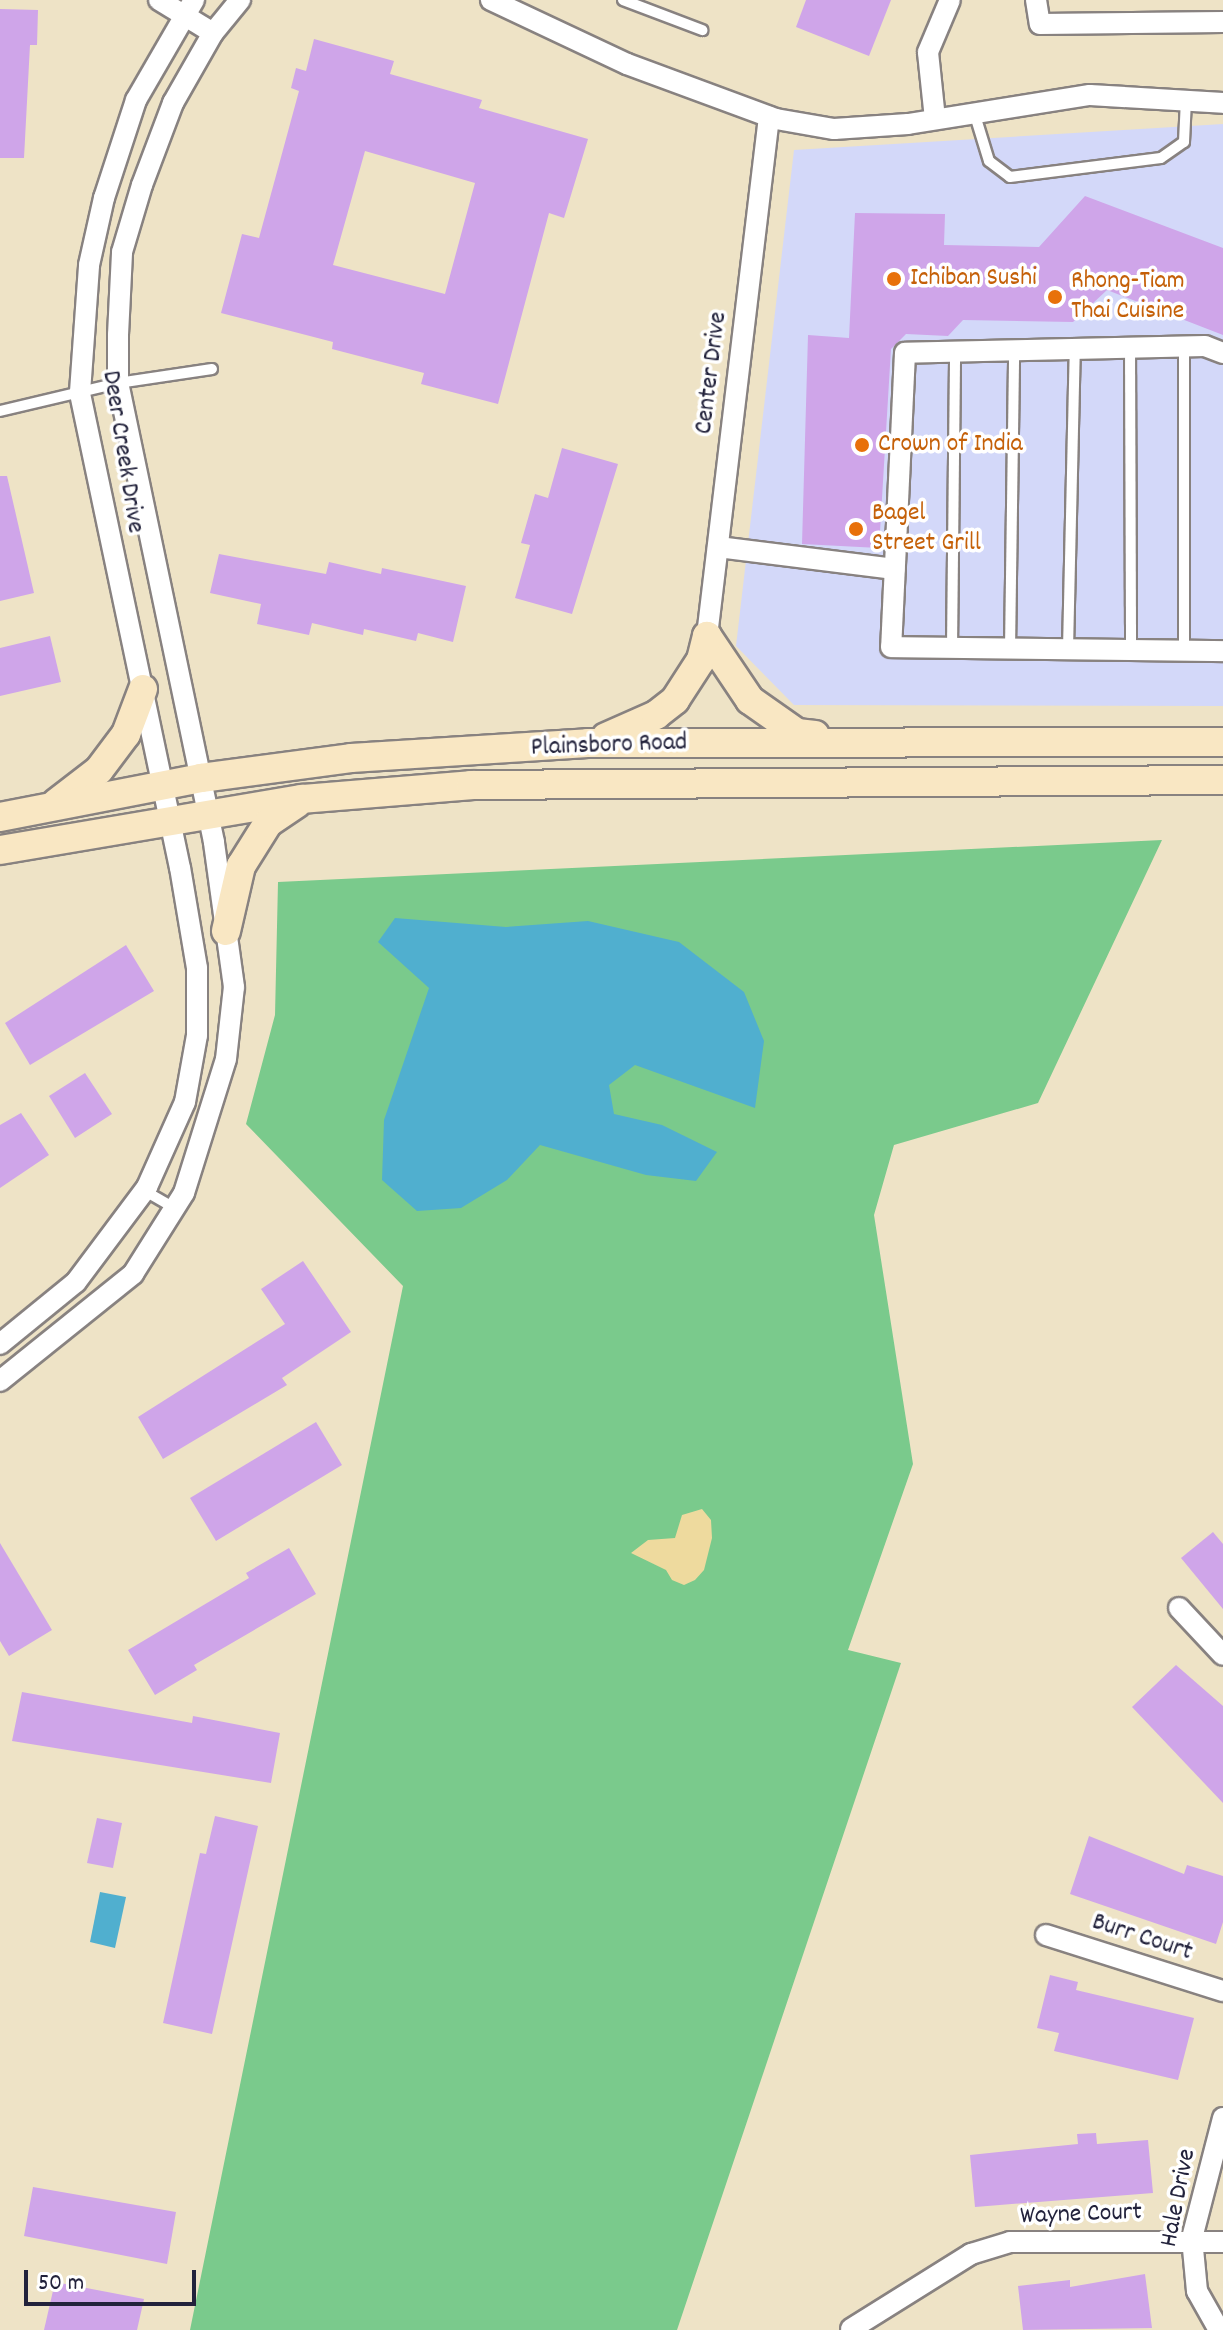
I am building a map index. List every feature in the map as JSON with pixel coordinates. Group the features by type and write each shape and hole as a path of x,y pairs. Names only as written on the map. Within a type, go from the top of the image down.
{"street":[{"path":"159,0 188,7 213,33"},
{"name":"Deer Creek Drive","path":"0,1381 25,1364 133,1274 174,1208 209,1122 226,1059 234,987 208,814 118,383 122,252 173,103 213,33 240,0"},
{"path":"491,0 534,9 627,64 769,117 834,129 935,119 1090,95 1186,98 1223,103"},
{"path":"935,119 928,52 950,0"},
{"path":"1036,0 1040,24 1223,22"},
{"name":"Deer Creek Drive","path":"4,1341 76,1282 145,1191 185,1102 197,1035 197,968 171,821 80,392 89,265 104,198 136,100 188,7"},
{"name":"Center Drive","path":"707,636 769,117"},
{"path":"1223,353 1205,346 905,353 891,647 1223,651"},
{"path":"718,547 895,569"},
{"path":"707,636 737,686 769,716 797,733 859,742"},
{"path":"588,743 656,715 675,700 696,670 707,636"},
{"path":"51,806 105,764 126,734 143,689"},
{"name":"Plainsboro Road","path":"0,817 201,778 351,758 588,743 1223,742"},
{"name":"Plainsboro Road","path":"0,850 302,799 496,784 1223,780"},
{"path":"226,931 241,866 268,823 302,799"},
{"path":"1179,1608 1223,1655"},
{"name":"Burr Court","path":"1046,1935 1223,1991"},
{"name":"Hale Drive","path":"1219,2330 1197,2291 1192,2238 1223,2118"},
{"name":"Wayne Court","path":"851,2329 971,2254 1010,2242 1192,2238 1223,2242"}],"lane":[{"path":"623,0 702,30"},
{"path":"974,111 989,161 1010,177 1161,158 1184,142 1186,98"},
{"path":"1184,346 1184,651"},
{"path":"1130,347 1131,650"},
{"path":"1068,649 1075,349"},
{"path":"1010,649 1014,350"},
{"path":"952,648 955,352"},
{"path":"0,411 118,383 212,369"},
{"path":"145,1191 174,1208"},
{"path":"4,1341 25,1364"}],"shaded area":[{"path":"1223,124 1223,706 794,705 736,646 794,150"}],"green space":[{"path":"1162,840 1038,1103 894,1145 874,1215 913,1464 848,1650 901,1663 677,2330 190,2330 403,1286 246,1124 275,1015 278,882"}],"sand":[{"path":"702,1509 711,1520 712,1538 704,1570 695,1580 684,1585 672,1580 666,1570 631,1553 648,1540 675,1538 682,1515"}],"water":[{"path":"395,918 506,927 588,921 679,942 744,992 764,1041 755,1108 635,1065 609,1085 614,1114 662,1125 717,1152 696,1181 646,1175 540,1145 507,1180 461,1208 417,1211 382,1180 384,1120 429,988 378,942"},
{"path":"100,1892 126,1897 115,1948 90,1942"}],"building":[{"path":"806,0 891,0 869,56 796,27"},
{"path":"0,9 38,10 37,45 30,45 24,158 0,158"},
{"path":"314,39 394,61 390,74 482,100 479,108 588,139 564,218 549,213 498,404 421,384 424,373 332,349 333,342 221,313 242,234 259,238 299,91 291,88 296,68 306,71","holes":["365,151 475,183 445,294 333,265"]},
{"path":"1085,196 1223,248 1223,335 1107,290 1073,322 963,320 948,336 906,334 891,349 879,548 802,544 808,335 849,338 855,213 945,214 944,245 1039,247"},
{"path":"562,448 618,464 572,614 515,598 530,545 521,543 535,494 548,498"},
{"path":"0,476 7,476 34,593 0,601"},
{"path":"219,554 326,574 329,562 381,574 382,568 466,586 453,642 418,633 416,641 364,629 363,635 312,623 309,635 257,624 261,604 210,593"},
{"path":"50,636 61,682 0,696 0,648"},
{"path":"126,945 154,991 30,1065 5,1023"},
{"path":"85,1073 112,1114 75,1138 49,1096"},
{"path":"21,1113 49,1155 0,1188 0,1125"},
{"path":"303,1261 351,1332 282,1378 287,1385 163,1459 138,1417 285,1324 261,1289"},
{"path":"316,1422 342,1465 216,1541 190,1498"},
{"path":"1213,1532 1223,1544 1223,1609 1181,1558"},
{"path":"0,1543 52,1630 9,1656 0,1641"},
{"path":"289,1548 316,1594 194,1665 197,1670 155,1695 128,1650 249,1578 246,1573"},
{"path":"1176,1665 1223,1706 1223,1803 1132,1707"},
{"path":"22,1692 192,1723 193,1716 280,1733 271,1783 12,1741"},
{"path":"215,1816 258,1826 212,2034 163,2023 200,1853 206,1854"},
{"path":"97,1818 122,1823 113,1868 87,1863"},
{"path":"1089,1836 1184,1874 1187,1865 1223,1876 1223,1922 1216,1944 1070,1894"},
{"path":"1050,1975 1078,1982 1076,1990 1194,2018 1178,2080 1054,2051 1059,2033 1037,2028"},
{"path":"1096,2133 1097,2144 1148,2140 1153,2193 975,2207 970,2155 1078,2144 1077,2134"},
{"path":"33,2187 176,2212 167,2264 24,2236"},
{"path":"1145,2274 1152,2328 1023,2330 1018,2286 1070,2280 1070,2287"},
{"path":"55,2282 144,2299 137,2330 44,2330"}],"place":[{"name":"Ichiban Sushi","path":"894,279"},
{"name":"Rhong-Tiam Thai Cuisine","path":"1055,297"},
{"name":"Crown of India","path":"862,445"},
{"name":"Bagel Street Grill","path":"856,529"}]}
